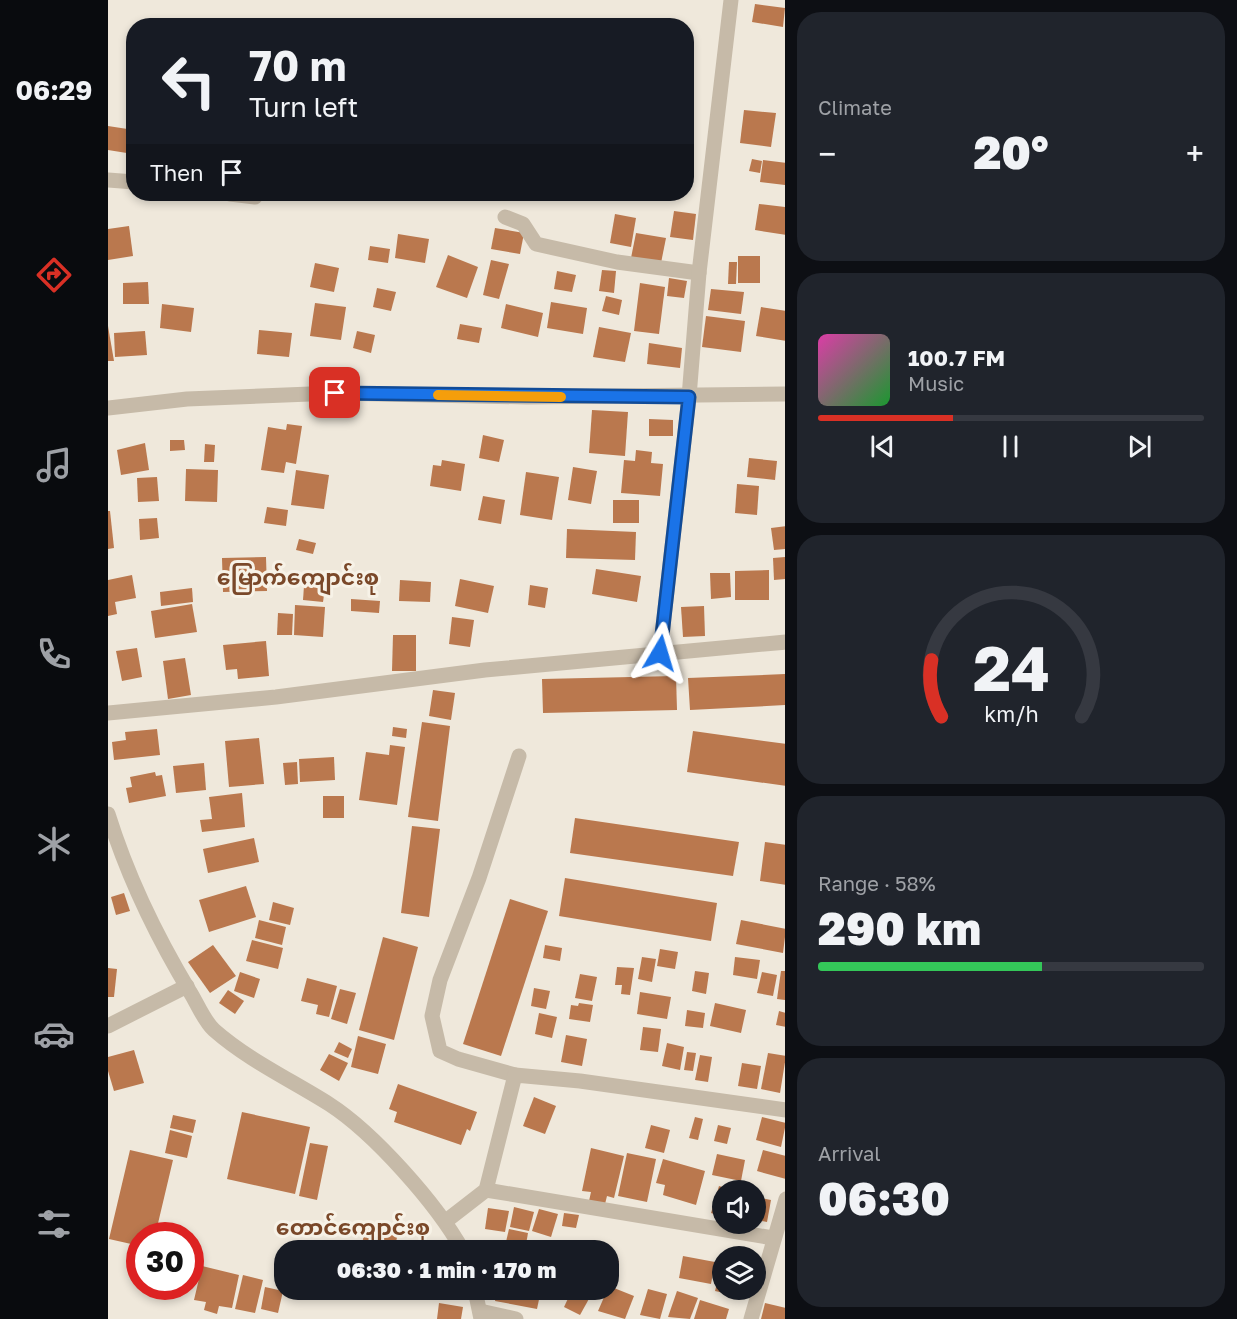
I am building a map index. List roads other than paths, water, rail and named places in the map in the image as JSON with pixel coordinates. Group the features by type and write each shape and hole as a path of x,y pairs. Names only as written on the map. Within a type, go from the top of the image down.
{"street":[{"path":"660,653 689,397 699,273 731,0"},
{"path":"108,180 126,181"},
{"path":"506,217 523,224 536,244 617,262 699,273"},
{"path":"108,408 187,399 335,393 689,397 785,394"},
{"path":"108,713 276,697 484,670 785,642"},
{"path":"519,756 479,878 440,980 432,1016 440,1051 458,1059 515,1075 580,1081 785,1110"},
{"path":"108,814 114,855 153,929 212,1029 260,1063 330,1105 368,1134 446,1221 457,1240"},
{"path":"108,1026 187,986"},
{"path":"446,1221 486,1190 515,1075"},
{"path":"486,1190 773,1238"},
{"path":"750,1319 785,1202"},
{"path":"477,1300 481,1315 516,1319"}],"district":[{"name":"မြောက်ကျောင်းစု","path":"298,576"},
{"name":"တောင်ကျောင်းစု","path":"353,1226"}]}
